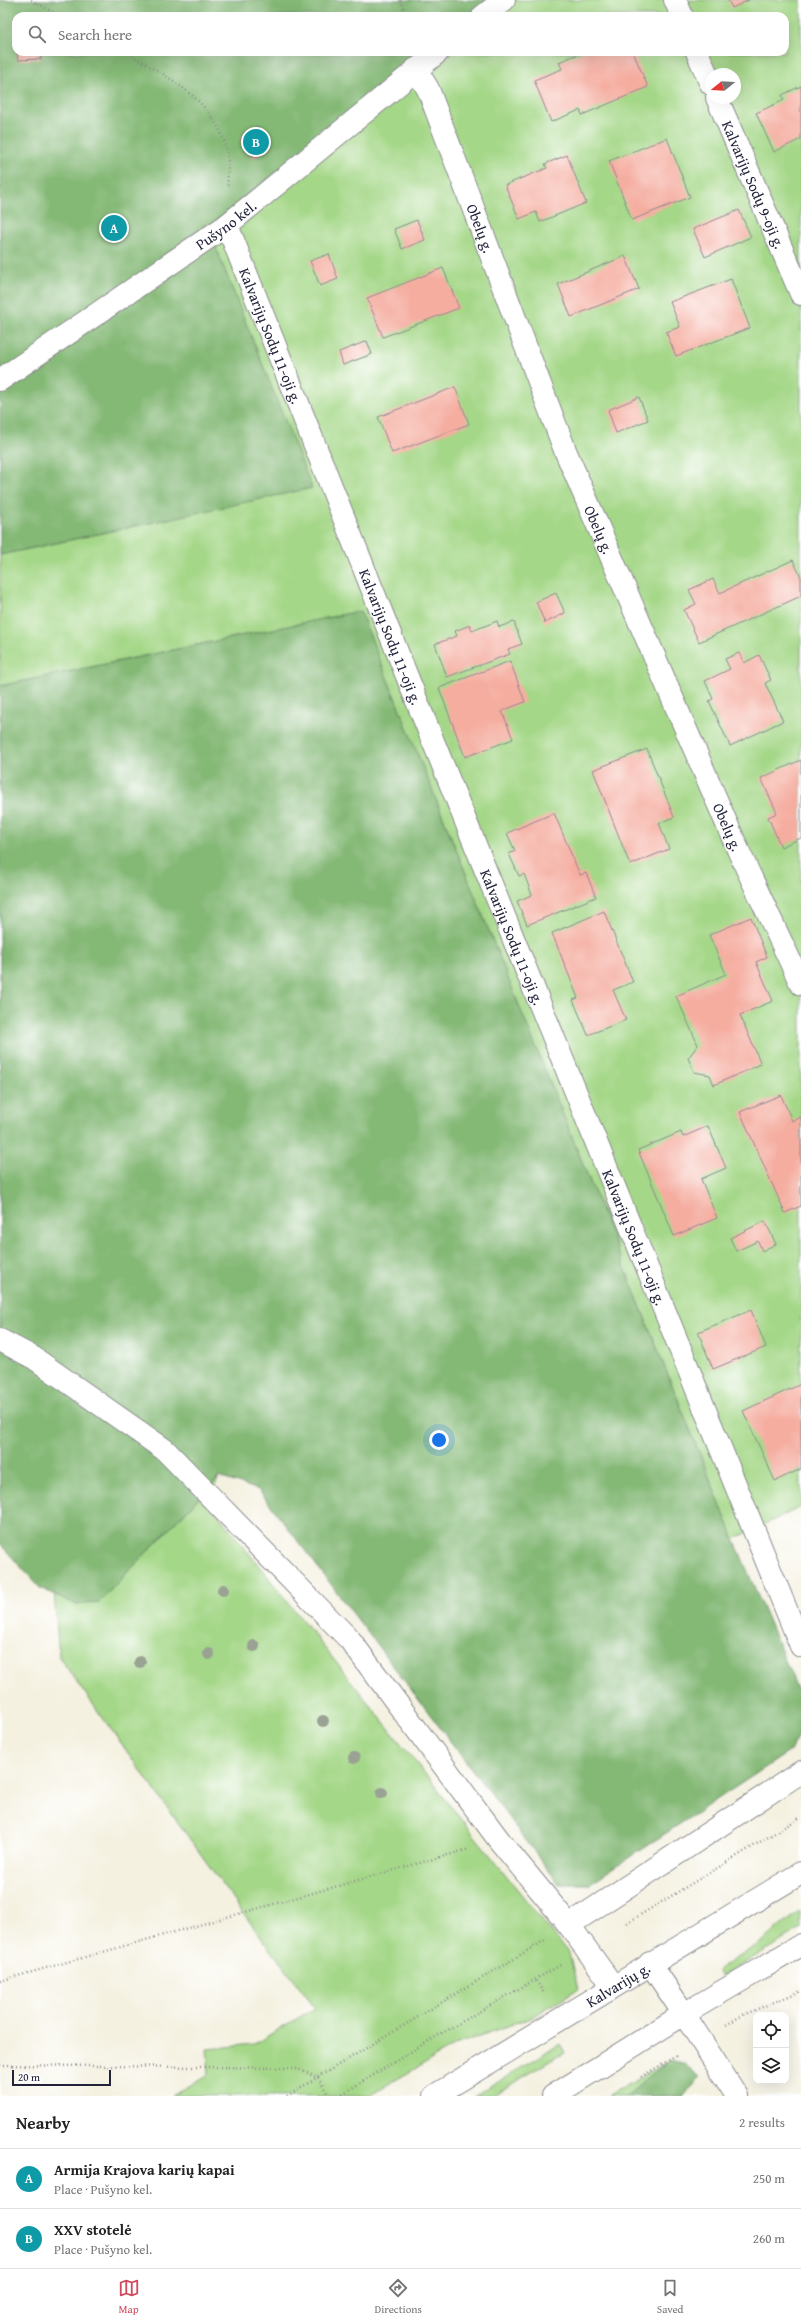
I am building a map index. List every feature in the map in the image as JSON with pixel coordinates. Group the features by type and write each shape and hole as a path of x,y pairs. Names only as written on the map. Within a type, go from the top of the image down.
{"street":[{"path":"488,12 504,0"},
{"path":"675,0 680,12"},
{"name":"Pušyno kel.","path":"0,380 227,225 433,56"},
{"path":"700,56 705,69"},
{"name":"Obelų g.","path":"416,69 428,89 565,450 739,852 801,984"},
{"name":"Kalvarijų Sodų 9-oji g.","path":"720,104 801,294"},
{"name":"Kalvarijų Sodų 11-oji g.","path":"227,225 417,701 801,1646"},
{"path":"0,1340 34,1358 165,1450 350,1640 499,1840 569,1925 613,1986"},
{"path":"569,1925 801,1772"},
{"name":"Kalvarijų g.","path":"434,2096 650,1963 801,1873"},
{"path":"553,2096 684,2014 801,1945"},
{"path":"650,1963 737,2096"}],"path":[{"path":"31,0 53,12"},
{"path":"400,0 405,12"},
{"path":"132,56 162,72 190,93 215,120 227,151 227,225"},
{"path":"0,1981 499,1840"},
{"path":"288,2096 569,1925"},
{"path":"0,2065 296,2068 318,2078 329,2096"}],"green space":[{"path":"0,0 488,0 473,12 12,12 12,56 419,56 208,228 312,488 0,555"},
{"path":"488,0 801,0 801,1507 734,1539 360,611 0,686 0,555 311,488 208,228 419,56 789,56 789,12 473,12"},
{"path":"360,611 734,1539 801,1698 801,1727 792,1750 589,1884 559,1884 259,1490 219,1477 99,1602 77,1605 40,1588 0,1544 0,686"},
{"path":"219,1477 208,1502 569,1954 578,1989 534,2016 458,2044 368,2096 172,2096 209,2074 207,2049 254,2044 315,2008 243,1913 59,1657 54,1592 77,1605 99,1602"},
{"path":"801,1910 801,1929 721,1977 717,1970 762,1942"},
{"path":"560,2044 565,2052 492,2096 475,2096"},
{"path":"670,2060 625,2096 607,2096"},
{"path":"670,2060 683,2063 700,2077 685,2096 625,2096"}],"building":[{"path":"728,0 749,0 732,8"},
{"path":"18,56 41,56 41,59 18,60"},
{"path":"573,56 635,56 648,87 582,115 580,110 551,122 534,80 562,69 559,62"},
{"path":"801,86 801,139 774,152 756,113 784,100 782,95"},
{"path":"257,126 271,145 254,158 240,139"},
{"path":"667,138 690,197 632,220 609,161"},
{"path":"567,155 586,203 540,222 536,212 519,219 505,185 547,168 545,164"},
{"path":"739,210 751,237 705,257 693,229"},
{"path":"417,220 425,240 402,249 394,229"},
{"path":"329,254 338,279 320,286 310,261"},
{"path":"625,256 639,289 571,317 558,284"},
{"path":"443,268 459,308 383,337 367,298"},
{"path":"731,279 750,328 676,356 666,332 680,327 670,302"},
{"path":"367,341 372,354 343,365 339,352"},
{"path":"455,387 469,424 392,453 378,417"},
{"path":"639,397 648,420 616,433 608,410"},
{"path":"793,560 801,577 801,596 699,642 684,610 696,604 689,590 713,579 720,593"},
{"path":"556,593 565,613 545,623 536,602"},
{"path":"497,621 499,627 514,622 522,644 508,649 510,654 447,677 435,644 457,636 455,631 470,625 472,631"},
{"path":"739,653 744,663 759,655 771,680 765,683 783,721 730,746 709,701 713,699 705,681 730,669 725,659"},
{"path":"510,661 525,702 502,711 513,739 465,757 439,688"},
{"path":"647,749 674,817 659,823 669,849 630,865 593,770"},
{"path":"801,760 801,838 781,847 768,817 777,813 761,778"},
{"path":"554,813 580,875 586,873 596,897 527,925 517,901 532,895 524,874 519,876 509,854 515,851 507,833"},
{"path":"604,911 633,982 613,990 626,1020 588,1035 573,1000 578,998 552,933"},
{"path":"751,917 767,957 756,962 773,1001 740,1015 761,1064 714,1085 710,1075 694,1072 688,1058 698,1045 676,996 726,974 709,935"},
{"path":"781,1095 792,1121 801,1117 801,1206 785,1213 740,1112"},
{"path":"708,1126 726,1168 701,1179 717,1218 674,1236 638,1150 681,1132 683,1137"},
{"path":"765,1221 776,1244 762,1251 758,1241 736,1251 730,1238"},
{"path":"751,1310 766,1347 713,1369 698,1332"},
{"path":"801,1384 801,1469 775,1481 743,1411"}],"place":[{"name":"XXV stotelė","path":"256,142"},
{"name":"Armija Krajova karių kapai","path":"114,228"}]}
